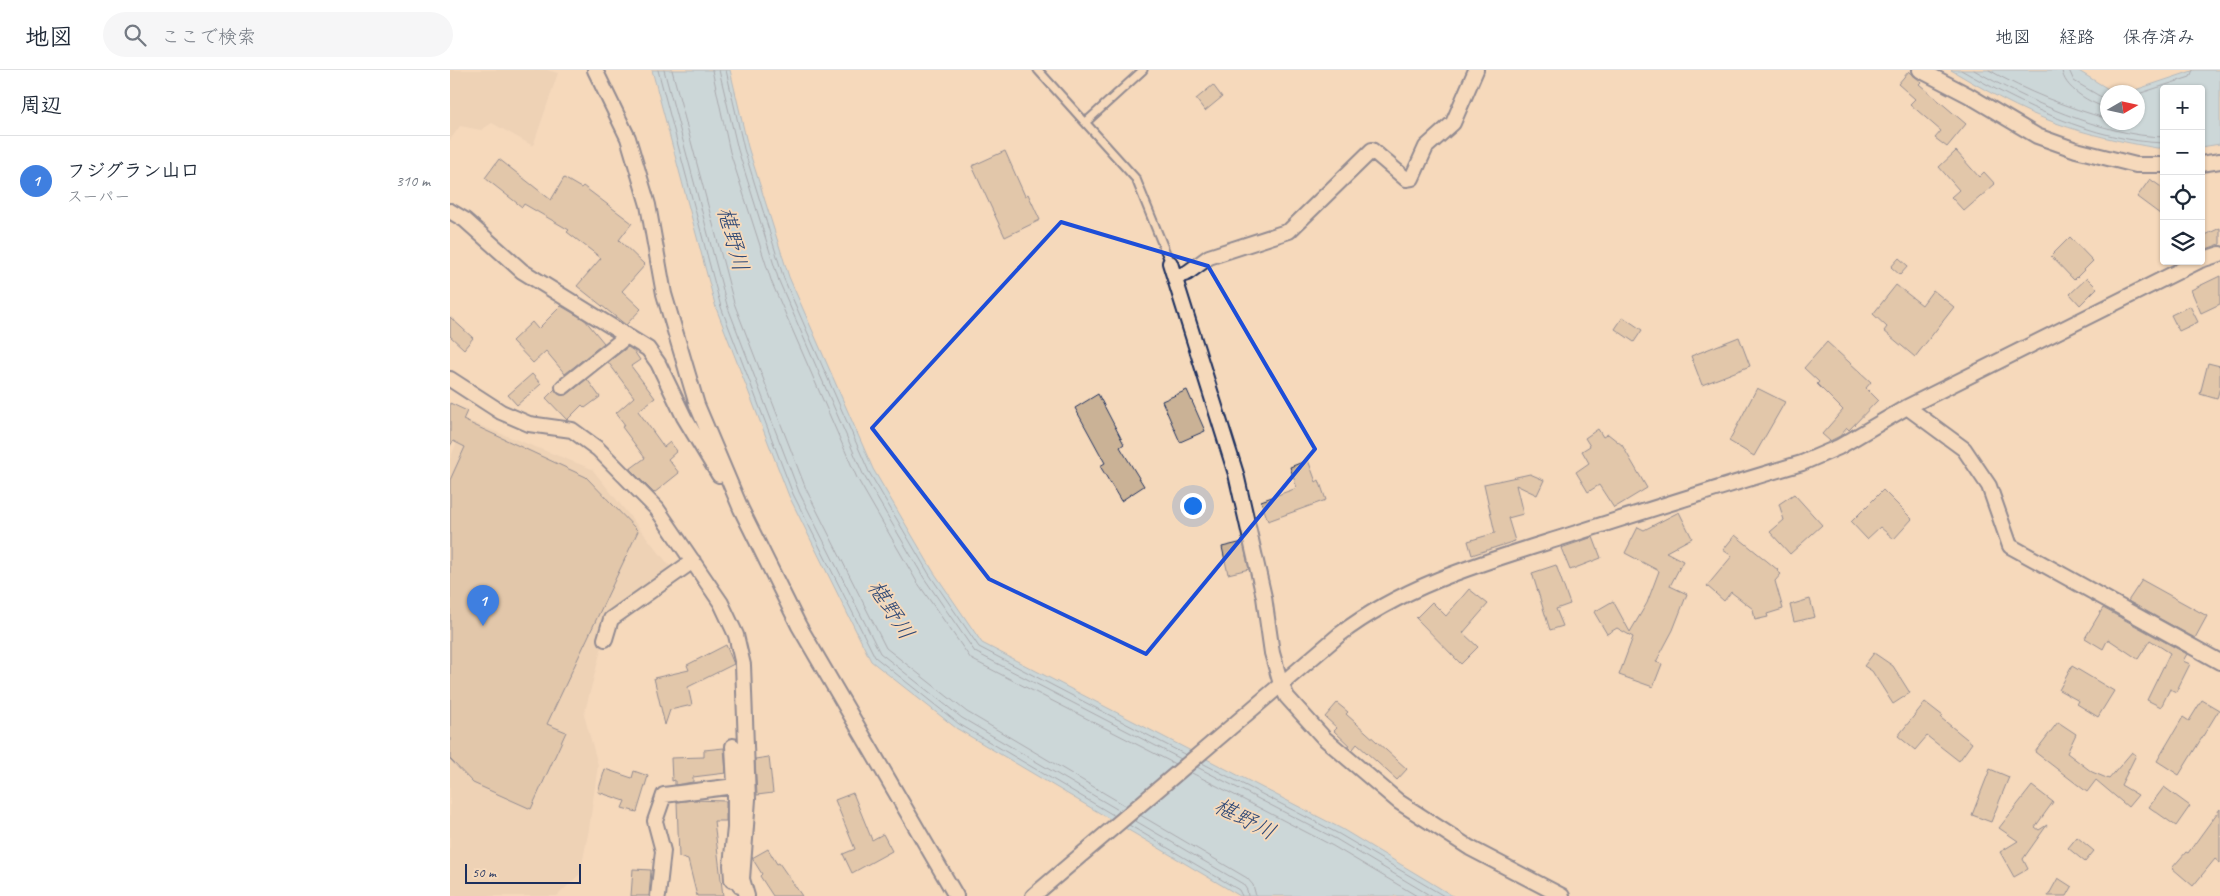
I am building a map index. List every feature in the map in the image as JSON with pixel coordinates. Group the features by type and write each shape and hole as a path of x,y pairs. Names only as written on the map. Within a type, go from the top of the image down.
{"street":[{"path":"595,70 628,138 648,205 664,294 697,405 741,510 799,626 956,896"},
{"path":"1174,278 1187,273 1209,257 1289,230 1372,150 1406,179 1412,178 1426,147 1453,123 1476,70"},
{"path":"1920,70 2037,136 2052,142 2136,165 2160,165"},
{"path":"2205,163 2220,161"},
{"path":"450,211 464,220 522,271 648,349 658,363 684,417 741,510"},
{"path":"2205,259 2220,254"},
{"path":"1170,263 1236,474 1264,597 1272,653 1287,697 1324,738 1398,802 1470,848 1562,896"},
{"path":"1033,896 1267,695 1364,615 1394,598 1528,548 1802,463 1839,447 1907,407 2192,265"},
{"path":"563,388 626,336"},
{"path":"450,379 501,412 529,424 572,430 598,449 657,509 720,603 736,635 743,665 748,799 742,879 737,896"},
{"path":"1907,407 1910,412 1964,449 1989,486 2010,546 2220,662"},
{"path":"605,639 611,619 693,561"},
{"path":"734,746 735,828 731,865 732,880 742,879"},
{"path":"658,896 663,851 655,821 664,795 735,786"},
{"path":"742,879 747,896"}],"lane":[{"path":"1038,70 1136,179 1170,263"},
{"path":"1086,122 1144,70"}],"highlighted area":[{"path":"1061,222 1208,266 1315,449 1146,654 989,579 872,428"}],"shaded area":[{"path":"450,70 547,70 558,73 533,146 492,123 481,130 460,126 450,140"},
{"path":"466,420 592,469 673,570 621,601 609,619 584,715 598,765 589,829 580,874 557,896 450,896 450,459"}],"water":[{"name":"椹野川","path":"652,70 730,70 748,147 789,277 873,469 933,571 982,643 1342,829 1453,896 1240,896 956,728 871,661 789,496 716,308"},
{"path":"1951,70 2077,70 2102,85 2100,85 2100,130 2145,130 2145,87 2195,70 2220,70 2220,144 2205,146 2205,85 2160,85 2160,148 2106,138 2056,123 2015,106"}],"building":[{"path":"1909,71 1921,82 1919,84 1966,124 1947,147 1935,138 1941,131 1910,104 1915,99 1898,84"},
{"path":"1213,85 1222,97 1205,111 1196,99"},
{"path":"1005,151 1025,196 1028,194 1040,220 1005,237 972,166"},
{"path":"1956,151 1979,177 1984,172 1995,184 1964,211 1951,197 1959,190 1939,167"},
{"path":"499,159 551,200 564,178 581,188 583,186 632,223 619,240 645,265 622,291 641,309 626,325 577,286 601,258 567,232 569,230 524,204 522,207 485,178"},
{"path":"2150,179 2160,186 2160,214 2137,197"},
{"path":"2220,228 2220,244 2205,250 2205,235"},
{"path":"2070,237 2093,261 2074,280 2051,256"},
{"path":"1899,258 1908,266 1900,275 1891,267"},
{"path":"2220,276 2220,304 2201,313 2191,290"},
{"path":"2087,278 2097,288 2080,305 2070,294"},
{"path":"1896,285 1922,305 1933,290 1954,307 1915,357 1884,331 1887,327 1873,314"},
{"path":"561,306 585,320 604,343 565,374 546,351 533,363 512,341 532,322 538,329"},
{"path":"2190,306 2198,322 2179,331 2171,315"},
{"path":"450,317 473,338 464,349 450,336"},
{"path":"1623,317 1642,330 1634,342 1615,329"},
{"path":"1739,337 1750,366 1702,385 1691,356"},
{"path":"1827,342 1871,382 1866,388 1878,400 1849,430 1847,428 1840,436 1830,441 1822,434 1843,410 1804,368"},
{"path":"628,347 634,351 640,360 631,366 655,398 638,411 664,447 670,442 677,451 668,459 679,473 654,493 630,469 645,458 622,427 625,425 616,413 634,397 608,362"},
{"path":"2208,363 2220,366 2220,387 2217,399 2200,394"},
{"path":"532,374 541,384 517,405 508,395"},
{"path":"587,379 600,397 585,408 582,405 567,420 546,398 555,389 560,395 568,394"},
{"path":"1757,388 1785,402 1754,456 1729,441"},
{"path":"1187,390 1205,431 1180,442 1162,401"},
{"path":"1098,394 1124,444 1120,447 1144,486 1121,501 1100,466 1105,463 1075,408"},
{"path":"450,403 467,411 463,420 586,477 638,531 547,724 566,732 531,809 473,783 450,759 450,480 465,447 453,441 450,446"},
{"path":"1598,429 1603,437 1608,434 1622,445 1647,488 1614,508 1599,485 1588,492 1576,472 1589,463 1582,451 1590,446 1585,438"},
{"path":"1308,460 1316,482 1319,480 1326,500 1268,521 1261,501 1297,488 1290,467"},
{"path":"1530,474 1544,480 1537,495 1516,485 1523,514 1508,518 1515,541 1472,555 1468,541 1495,533 1484,484"},
{"path":"1883,490 1912,519 1894,539 1880,527 1867,539 1851,522"},
{"path":"1794,494 1822,525 1790,554 1770,532 1784,520 1779,504"},
{"path":"1679,512 1692,538 1666,552 1683,561 1670,586 1687,594 1673,630 1656,662 1662,664 1653,687 1619,675 1633,637 1617,628 1607,634 1594,612 1613,601 1630,632 1647,603 1659,571 1625,553 1638,527 1644,530"},
{"path":"1735,535 1781,574 1775,581 1783,609 1767,614 1768,617 1755,620 1753,609 1731,592 1724,601 1707,586 1732,556 1723,550"},
{"path":"1593,537 1601,558 1570,570 1561,548"},
{"path":"1243,542 1249,569 1228,574 1222,547"},
{"path":"1556,565 1570,604 1556,609 1563,626 1550,630 1532,573"},
{"path":"2142,580 2207,616 2195,638 2128,601"},
{"path":"1469,589 1488,604 1463,633 1478,647 1461,664 1416,618 1432,602 1446,616"},
{"path":"1810,599 1815,617 1794,622 1790,605"},
{"path":"2103,608 2187,654 2183,661 2190,664 2176,692 2170,689 2161,707 2147,700 2170,653 2150,640 2138,659 2108,639 2103,649 2085,638"},
{"path":"726,645 734,664 688,687 692,705 670,710 665,725 654,678 689,670 687,665"},
{"path":"1874,653 1893,666 1910,693 1893,704 1872,671 1864,666"},
{"path":"2072,666 2114,691 2098,717 2077,704 2079,701 2059,690"},
{"path":"2202,700 2219,710 2179,775 2157,761 2183,717 2189,721"},
{"path":"1925,702 1943,716 1941,718 1972,743 1959,761 1927,736 1915,750 1898,736"},
{"path":"1337,703 1348,712 1346,714 1407,769 1397,780 1357,744 1353,749 1334,731 1337,728 1325,717"},
{"path":"2058,722 2076,734 2067,753 2092,772 2109,779 2132,752 2136,755 2121,785 2138,795 2128,807 2096,780 2087,792 2035,752"},
{"path":"724,748 726,773 693,777 693,782 675,785 675,780 672,781 671,758 704,757 704,750"},
{"path":"769,757 773,793 757,795 755,759"},
{"path":"605,769 632,778 634,771 648,776 637,812 622,808 625,801 598,792"},
{"path":"1990,769 2009,777 1991,822 1972,815"},
{"path":"2032,786 2053,802 2035,827 2039,830 2047,825 2023,859 2028,869 2014,877 2000,852 2018,841 1999,828"},
{"path":"2164,787 2190,806 2176,826 2149,807"},
{"path":"853,793 872,840 883,834 892,851 852,873 843,854 855,849 835,800"},
{"path":"693,800 726,801 726,821 714,821 723,896 697,896 688,860 679,857 677,802"},
{"path":"2220,809 2220,863 2215,859 2193,886 2172,868 2186,852 2188,853"},
{"path":"2077,837 2094,851 2085,862 2068,848"},
{"path":"768,849 802,896 773,896 760,876 762,874 752,858"},
{"path":"633,869 651,870 649,896 631,896"},
{"path":"2058,878 2072,887 2067,896 2048,896"}],"place":[{"name":"フジグラン山口","path":"483,626"}]}
